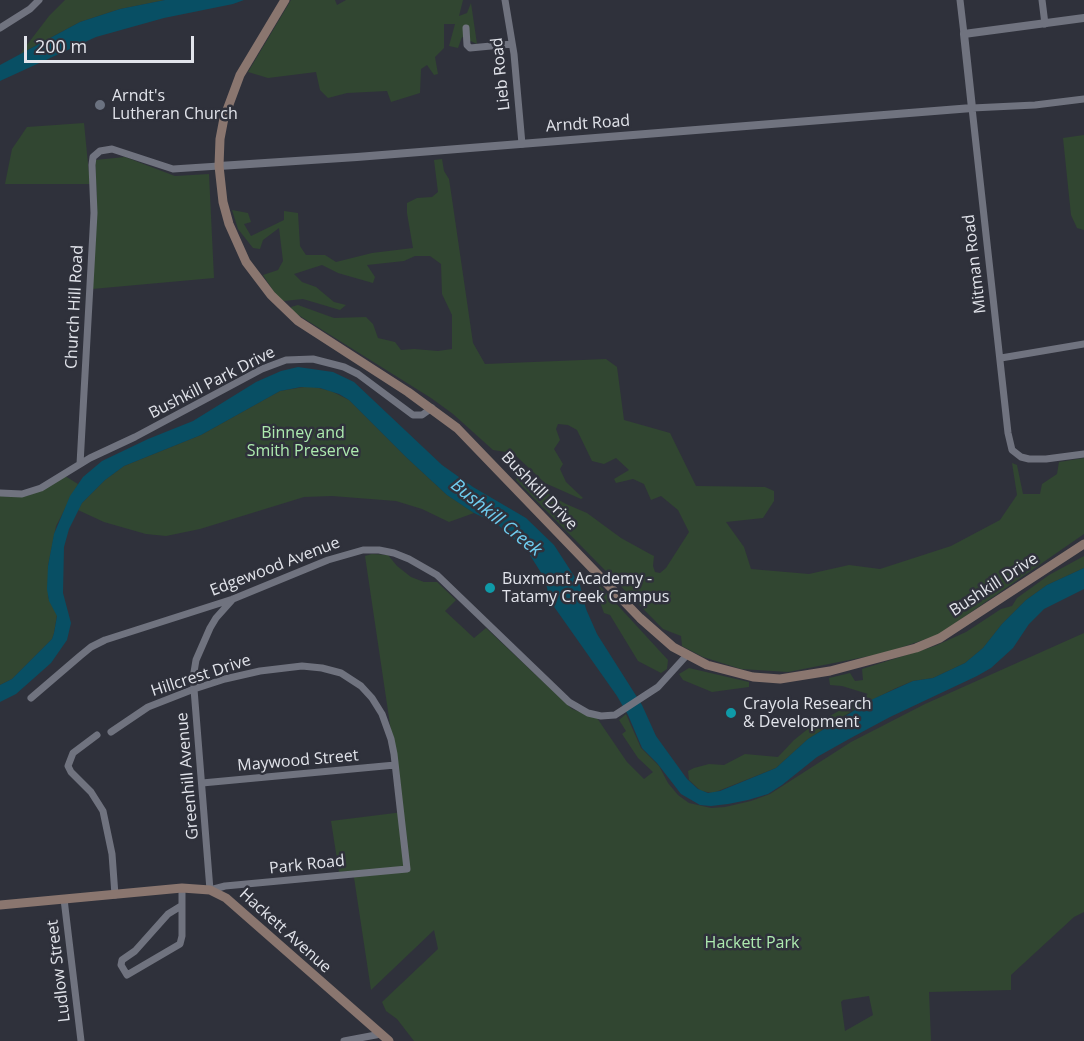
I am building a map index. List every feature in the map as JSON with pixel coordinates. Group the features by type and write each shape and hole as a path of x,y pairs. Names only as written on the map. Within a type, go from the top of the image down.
{"main road":[{"name":"Bushkill Drive","path":"285,0 240,75 222,127 219,166 223,202 231,229 246,262 283,308 308,328 432,408 473,443 648,626 687,655 730,672 780,679 819,674 916,648 958,627 1084,544"},
{"name":"Hackett Avenue","path":"0,905 182,888 210,890 226,898 385,1038"}],"street":[{"path":"0,28 30,9 39,0"},
{"name":"Lieb Road","path":"505,0 522,144"},
{"name":"Mitman Road","path":"960,0 1008,433 1012,450 1021,457 1029,459 1084,454"},
{"path":"1042,0 1045,24"},
{"path":"964,34 1084,18"},
{"path":"465,28 467,45 470,48 512,44"},
{"name":"Arndt Road","path":"97,153 107,149 117,150 173,169 1035,105 1084,99"},
{"name":"Church Hill Road","path":"80,464 94,213 92,165 93,157 97,153"},
{"path":"1001,358 1084,344"},
{"name":"Bushkill Park Drive","path":"0,493 15,494 34,491 80,464 262,369 286,360 313,358 344,367 358,374 413,415 422,415 432,408"},
{"name":"Edgewood Avenue","path":"32,698 91,647 105,640 233,599 352,551 379,550 394,553 410,559 437,575 575,707 594,715 615,715 663,683 687,655"},
{"name":"Greenhill Avenue","path":"210,890 194,689 196,660 216,618 233,599"},
{"name":"Hillcrest Drive","path":"111,732 148,707 194,689 243,675 302,666 341,673 361,686 382,714 391,739 406,869"},
{"path":"97,735 80,746 69,759 68,765 91,792 103,811 112,854 115,895"},
{"name":"Maywood Street","path":"202,783 395,765"},
{"name":"Park Road","path":"210,890 225,886 406,869"},
{"path":"181,906 168,914 135,951 122,960 121,965 124,972 129,975 180,944 182,888"},
{"name":"Ludlow Street","path":"64,898 81,1041"},
{"path":"344,1041 385,1038"}],"green space":[{"path":"65,0 165,0 120,9 80,22 20,54 49,16"},
{"path":"291,0 335,0 337,5 346,0 463,0 459,16 467,13 471,3 477,44 462,37 458,48 449,46 455,24 444,24 444,48 435,57 438,74 434,75 427,65 421,69 420,93 391,102 387,91 347,93 328,98 320,90 316,72 268,78 248,72"},
{"path":"84,123 90,184 5,184 12,149 27,127"},
{"path":"1084,135 1084,230 1077,228 1071,215 1063,138"},
{"path":"125,157 175,176 209,174 214,278 92,289 97,201 95,160"},
{"path":"442,159 444,171 449,179 473,343 485,364 606,359 617,367 624,420 670,433 696,486 765,487 774,491 774,501 763,518 726,522 744,547 751,569 809,574 849,565 880,569 951,546 1000,520 1017,495 1012,463 1017,465 1023,494 1040,494 1042,484 1057,474 1059,462 1084,458 1084,534 938,635 885,653 788,672 741,669 703,657 682,646 681,636 663,629 516,480 518,476 566,504 587,513 621,538 654,556 655,572 660,573 666,568 689,532 678,510 661,496 651,500 644,484 633,479 616,483 614,479 629,470 616,458 604,464 592,461 577,430 568,425 558,424 556,429 560,440 554,449 563,464 560,469 566,482 583,498 545,483 513,453 493,450 453,414 431,398 292,311 291,307 298,305 334,318 366,317 373,324 378,338 395,342 401,350 452,349 452,315 442,294 441,264 430,256 415,256 404,261 367,265 375,277 373,283 338,273 322,265 294,274 302,282 316,287 334,302 346,305 340,310 303,299 284,301 278,298 263,275 278,270 283,261 279,228 263,240 260,249 253,248 238,229 232,210 248,213 251,222 244,224 251,236 284,220 284,211 298,213 300,246 306,255 325,255 336,262 372,253 413,248 407,203 417,198 432,197 438,192 434,160"},
{"name":"Binney and Smith Preserve","path":"310,386 331,391 349,400 447,495 474,513 449,522 422,509 396,501 332,496 304,497 200,529 166,536 146,534 104,522 78,510 105,480 124,466 201,435 280,391"},
{"path":"65,476 78,484 56,526 48,566 48,597 57,615 54,633 52,639 12,679 0,685 0,496 30,495"},
{"name":"Hackett Park","path":"388,555 411,577 424,582 437,582 456,600 445,611 474,638 486,628 572,709 597,718 627,762 644,779 653,772 638,758 622,734 626,731 619,720 626,714 641,748 659,766 678,795 689,803 711,808 751,801 770,794 851,742 925,704 1084,633 1084,912 1074,917 1011,975 1011,990 929,992 931,1041 414,1041 397,1019 386,1011 382,1002 438,949 434,930 371,990 353,871 339,872 331,821 403,812 365,556","holes":["869,996 873,1015 845,1031 841,1002"]},
{"path":"1084,556 1084,568 1047,585 1026,600 1002,624 983,648 965,663 933,678 913,681 858,707 808,739 776,768 713,793 701,791 689,780 688,771 694,768 709,764 724,765 745,754 778,757 809,728 868,694 830,685 829,678 850,673 855,681 863,680 862,669 935,646 966,632 1001,609 1012,606 1017,598 1049,575"},
{"path":"600,586 668,660 667,669 661,673 638,661 610,615 604,613 596,591"},
{"path":"689,668 749,682 749,687 712,692 683,680 679,674"}],"water":[{"path":"165,0 244,0 164,18 96,37 0,81 0,65 80,22 120,9"},
{"name":"Bushkill Creek","path":"298,367 333,372 354,382 442,465 473,487 526,518 554,545 580,585 586,609 597,634 642,705 656,736 687,779 698,789 708,793 720,791 776,768 808,739 873,699 913,681 933,678 965,663 983,648 1002,624 1026,600 1047,585 1084,568 1084,589 1044,609 1029,624 1013,648 991,668 890,717 817,757 768,794 728,804 700,805 681,794 642,748 617,696 550,601 545,579 528,552 497,524 474,513 447,495 349,400 320,388 301,387 280,391 201,435 124,466 105,480 82,503 69,529 64,547 63,593 71,623 67,640 51,663 16,694 0,702 0,685 12,679 52,639 57,616 49,601 47,589 48,566 54,534 70,496 83,477 102,461 193,421 256,382 281,371"}],"place":[{"name":"Arndt's Lutheran Church","path":"100,105"},
{"name":"Buxmont Academy - Tatamy Creek Campus","path":"490,588"},
{"name":"Crayola Research & Development","path":"731,713"}]}
